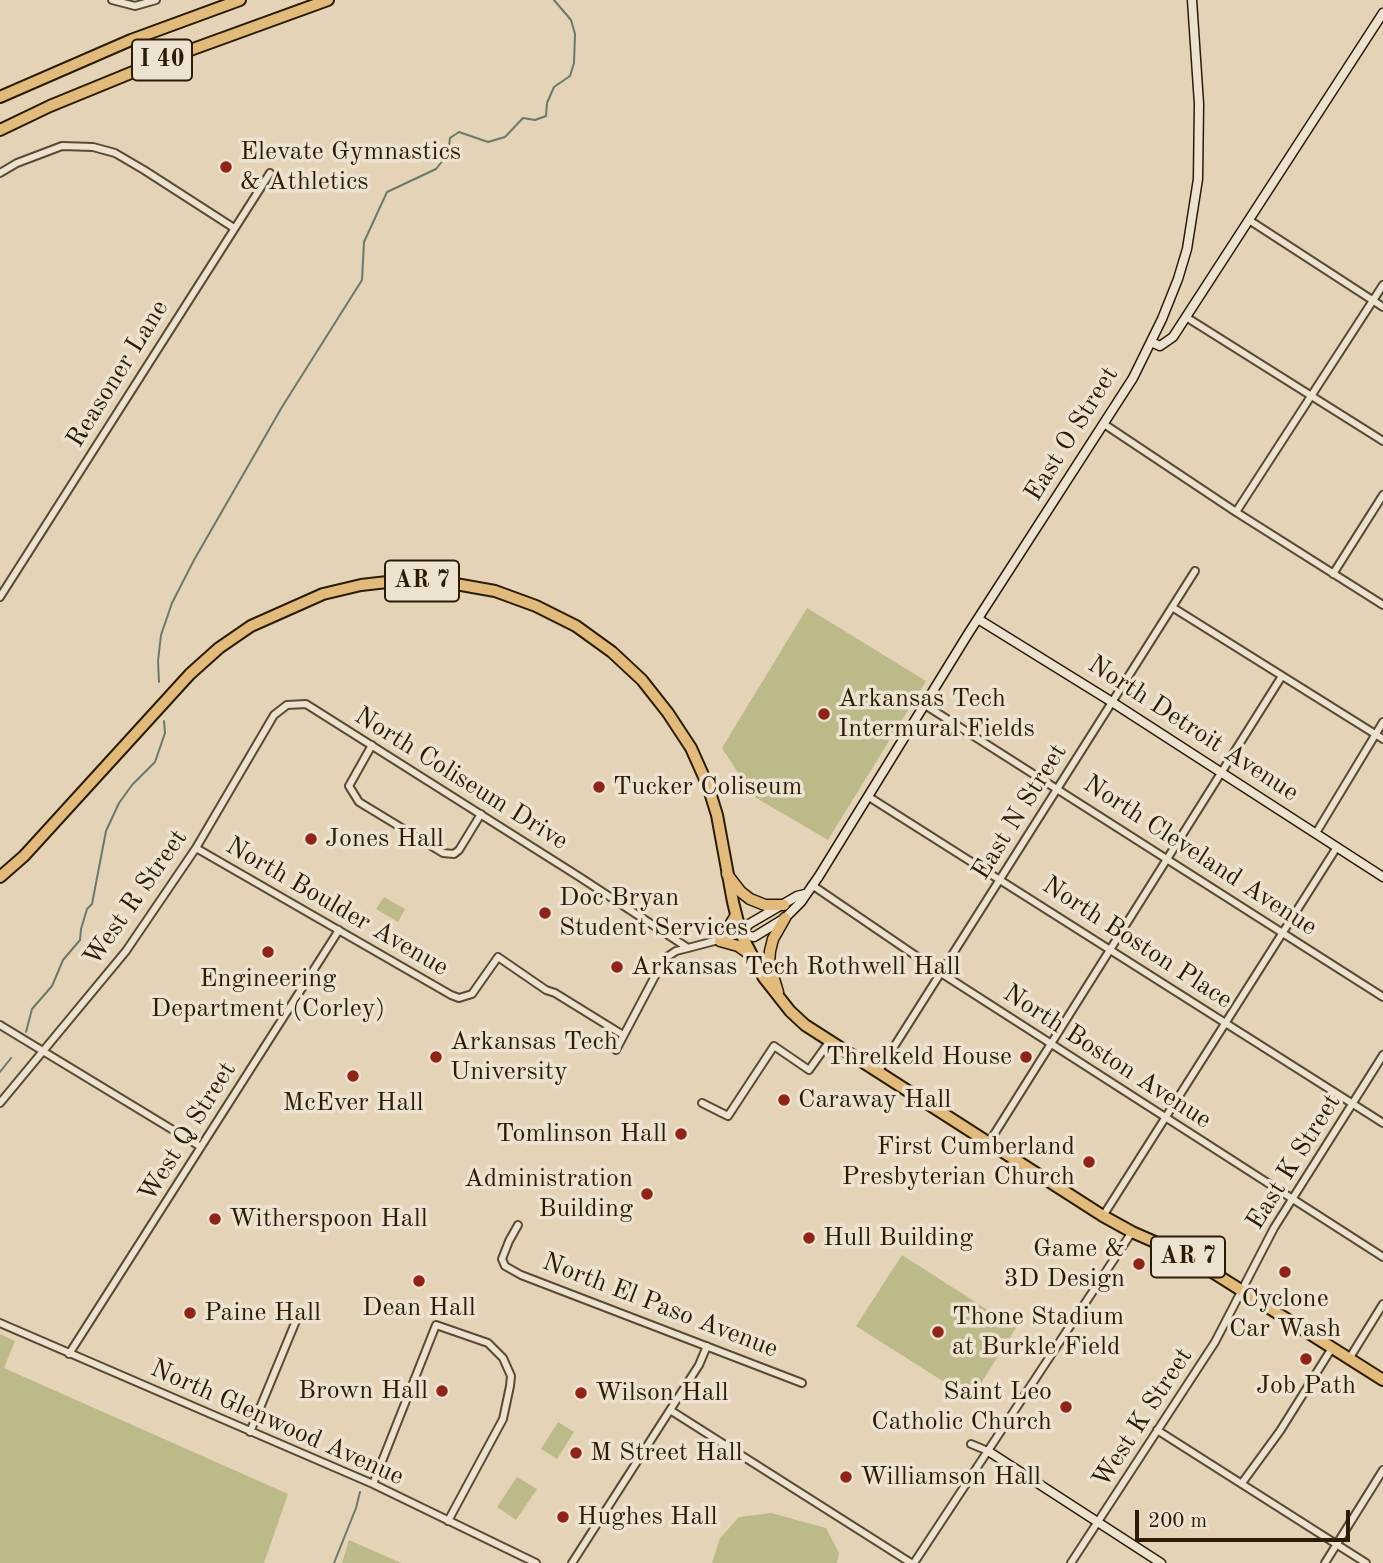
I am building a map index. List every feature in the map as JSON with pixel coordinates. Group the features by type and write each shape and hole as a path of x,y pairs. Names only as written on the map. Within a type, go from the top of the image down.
{"highway":[{"name":"I 40","path":"0,97 131,40 240,0"},
{"name":"I 40","path":"0,130 50,106 160,61 328,0"},
{"name":"AR 7","path":"0,877 24,856 190,674 219,648 265,618 323,594 361,585 405,580 450,583 495,591 536,606 576,626 612,652 642,680 668,713 691,748 708,786 717,815 741,934 780,999 805,1025 1103,1216 1187,1256 1383,1380"}],"main road":[{"path":"727,873 741,892 750,899 765,905 784,905"},
{"path":"736,915 720,941 738,946 752,956"},
{"path":"780,999 771,974 769,951 785,918"}],"street":[{"path":"112,0 135,6 156,0"},
{"name":"East O Street","path":"741,934 754,937 785,918 801,902 1133,378 1151,342 1178,279 1195,204 1199,116 1192,0"},
{"path":"1151,342 1160,346 1169,342 1383,13"},
{"path":"0,173 17,163 62,146 93,147 115,153 233,228"},
{"name":"Reasoner Lane","path":"0,597 270,173"},
{"path":"1249,220 1383,307"},
{"path":"1236,512 1383,285"},
{"path":"1186,317 1383,441"},
{"path":"1104,424 1383,605"},
{"path":"1333,574 1383,495"},
{"name":"East N Street","path":"878,1073 1195,571"},
{"path":"1172,607 1383,739"},
{"name":"North Detroit Avenue","path":"978,619 1383,877"},
{"path":"988,1144 1053,1045 1282,676"},
{"name":"North Coliseum Drive","path":"287,705 306,704 688,948"},
{"name":"West R Street","path":"0,1103 126,951 196,848 274,715 287,705"},
{"name":"North Cleveland Avenue","path":"925,705 1383,997"},
{"path":"1316,833 1383,722"},
{"path":"372,745 349,786 359,802 443,853 454,854 459,850 481,814"},
{"name":"North Boston Place","path":"869,797 1001,878 1383,1123"},
{"path":"1103,1216 1337,847"},
{"name":"North Boulder Avenue","path":"196,848 458,998 472,994 498,957 546,990 623,1035"},
{"name":"North Boston Avenue","path":"812,885 941,973 1383,1258"},
{"name":"East O Street","path":"741,934 750,925 805,894"},
{"name":"West Q Street","path":"69,1354 338,930"},
{"path":"616,1050 664,959 676,951 741,934"},
{"path":"0,1025 201,1147"},
{"path":"702,1103 728,1116 774,1046 809,1070 828,1042"},
{"name":"East K Street","path":"1242,1291 1274,1228 1383,1055"},
{"name":"North El Paso Avenue","path":"518,1225 502,1259 505,1266 521,1275 802,1383"},
{"path":"670,1410 913,1563 1132,1232"},
{"name":"West K Street","path":"1071,1563 1215,1342 1242,1291"},
{"path":"1349,1359 1383,1304"},
{"path":"250,1432 298,1316"},
{"name":"North Glenwood Avenue","path":"0,1323 373,1484 536,1563"},
{"path":"373,1484 436,1325 488,1343 503,1358 511,1376 503,1419 448,1521"},
{"path":"572,1563 699,1365 707,1346"},
{"path":"1241,1483 1280,1431 1332,1348"},
{"path":"1157,1430 1366,1563"},
{"path":"971,1444 988,1451 1161,1563"},
{"path":"1325,1563 1383,1471"}],"shaded area":[{"name":"Arkansas Tech Intermural Fields","path":"807,608 926,681 828,840 753,796 722,748"},
{"path":"384,897 405,909 398,922 376,909"},
{"path":"902,1255 1016,1328 971,1399 856,1326"},
{"path":"0,1334 15,1341 4,1368 288,1494 264,1563 0,1563"},
{"path":"558,1422 574,1432 557,1459 541,1449"},
{"path":"517,1477 537,1489 516,1520 497,1507"},
{"path":"771,1513 826,1528 839,1553 837,1563 712,1563 720,1538 739,1517"},
{"path":"349,1540 401,1563 342,1563"}],"waterway":[{"path":"159,682 161,635 172,603 282,407 362,280 364,242 387,192 436,169 448,154 450,138 459,132 488,142 505,137 523,118 535,120 546,116 547,103 554,87 570,76 574,63 575,34 571,20 554,0"},
{"path":"26,1032 32,1009 52,986 63,960 80,940 87,909 92,904 106,831 119,803 132,785 155,762 165,733 164,721"},
{"path":"0,1072 11,1058"},
{"path":"334,1563 360,1492"}],"place":[{"name":"Elevate Gymnastics & Athletics","path":"226,167"},
{"name":"Arkansas Tech Intermural Fields","path":"824,714"},
{"name":"Tucker Coliseum","path":"599,787"},
{"name":"Jones Hall","path":"311,839"},
{"name":"Doc Bryan Student Services","path":"545,913"},
{"name":"Engineering Department (Corley)","path":"268,952"},
{"name":"Arkansas Tech Rothwell Hall","path":"617,967"},
{"name":"Arkansas Tech University","path":"436,1057"},
{"name":"Threlkeld House","path":"1026,1057"},
{"name":"McEver Hall","path":"353,1076"},
{"name":"Caraway Hall","path":"784,1100"},
{"name":"Tomlinson Hall","path":"681,1134"},
{"name":"First Cumberland Presbyterian Church","path":"1089,1162"},
{"name":"Administration Building","path":"647,1194"},
{"name":"Witherspoon Hall","path":"215,1219"},
{"name":"Hull Building","path":"809,1238"},
{"name":"Game & 3D Design","path":"1139,1264"},
{"name":"Cyclone Car Wash","path":"1285,1272"},
{"name":"Dean Hall","path":"419,1281"},
{"name":"Paine Hall","path":"190,1313"},
{"name":"Thone Stadium at Burkle Field","path":"938,1332"},
{"name":"Job Path","path":"1306,1359"},
{"name":"Brown Hall","path":"442,1391"},
{"name":"Wilson Hall","path":"581,1393"},
{"name":"Saint Leo Catholic Church","path":"1066,1407"},
{"name":"M Street Hall","path":"576,1453"},
{"name":"Williamson Hall","path":"846,1477"},
{"name":"Hughes Hall","path":"563,1517"}]}
